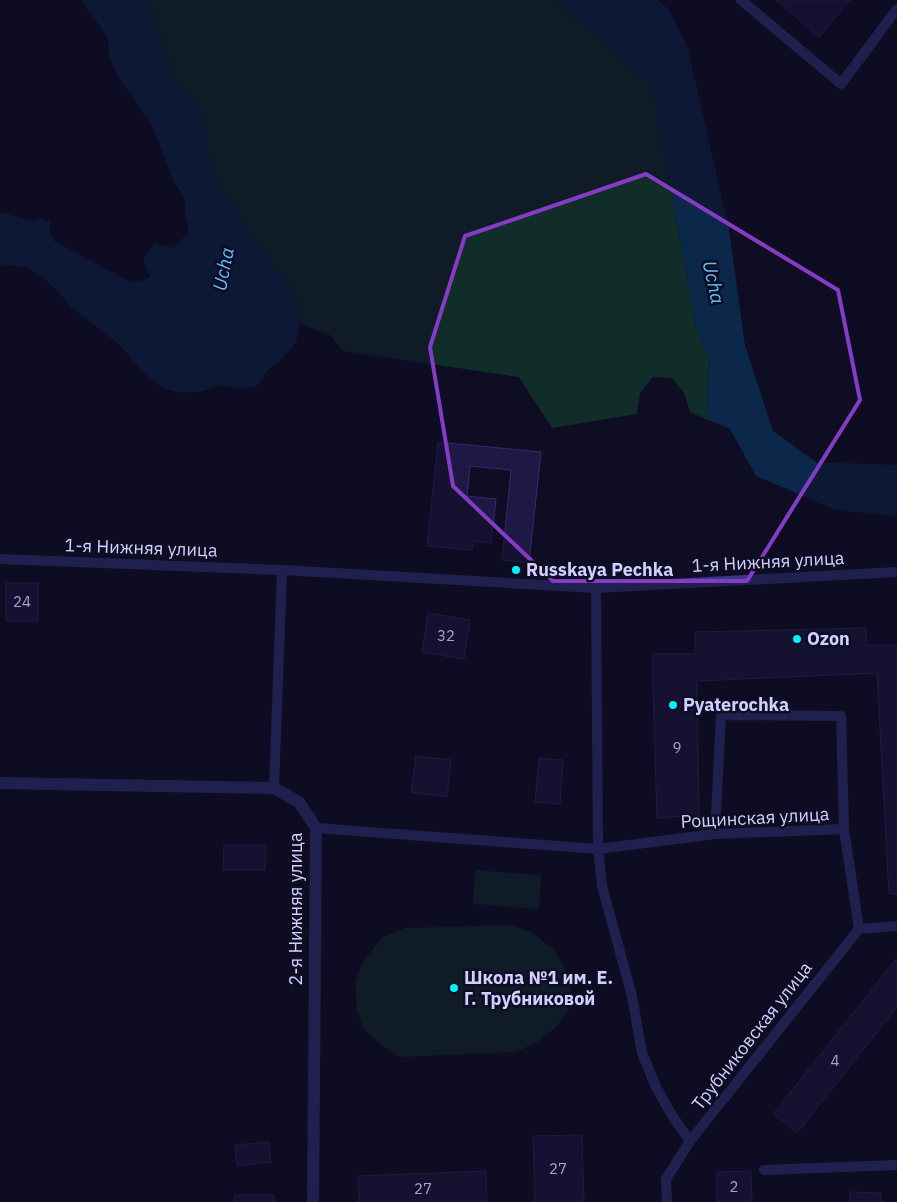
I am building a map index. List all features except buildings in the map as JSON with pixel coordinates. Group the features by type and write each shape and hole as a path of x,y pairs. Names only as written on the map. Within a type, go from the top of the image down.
{"street":[{"name":"2-я Нижняя улица","path":"0,783 274,788 298,802 316,828 312,1202"}],"lane":[{"path":"741,0 841,84 897,10"},
{"name":"1-я Нижняя улица","path":"0,560 282,570 596,588 897,572"},
{"path":"274,788 282,570"},
{"path":"596,588 598,849 602,886 632,996 642,1053 656,1086 673,1117 690,1142"},
{"path":"715,834 721,715 841,716 844,829"},
{"name":"Рощинская улица","path":"316,828 598,849 715,834 844,829 858,929"},
{"path":"858,929 897,926"},
{"name":"Трубниковская улица","path":"667,1202 666,1179 690,1142 858,929"},
{"path":"764,1170 897,1165"}],"highlighted area":[{"path":"646,174 838,290 860,400 747,581 553,581 453,486 430,347 465,236"}],"green space":[{"path":"147,0 555,0 635,69 652,87 696,327 710,362 707,385 708,420 690,412 684,393 672,378 653,377 640,393 637,414 552,428 519,377 343,351 330,335 300,324 299,303 291,287 252,239 244,220 211,172 200,111 189,95 174,80"},
{"path":"475,870 541,875 539,909 473,904"},
{"path":"511,925 533,933 554,950 565,968 570,986 570,1008 558,1025 539,1041 516,1052 400,1057 382,1046 363,1028 357,1010 355,982 363,961 383,937 405,928"}],"water":[{"name":"Ucha","path":"82,0 147,0 174,80 189,95 200,111 206,130 207,152 211,172 244,220 252,239 291,287 299,303 300,324 296,342 283,358 268,370 256,387 238,388 220,385 202,391 181,393 161,387 145,374 119,344 70,306 58,291 42,277 26,267 0,265 0,212 32,221 41,218 50,222 50,232 54,241 131,282 142,281 150,277 143,259 155,244 174,248 188,233 185,197 173,181 153,127 117,75 109,56 108,37"},
{"name":"Ucha","path":"555,0 658,0 669,10 687,45 729,230 745,345 773,431 816,462 897,465 897,516 836,510 756,476 730,429 708,420 707,385 710,362 696,327 652,87 635,69"}],"place":[{"name":"Russkaya Pechka","path":"516,570"},
{"name":"Ozon","path":"797,639"},
{"name":"Pyaterochka","path":"673,705"},
{"name":"Школа №1 им. Е. Г. Трубниковой","path":"454,988"}]}
